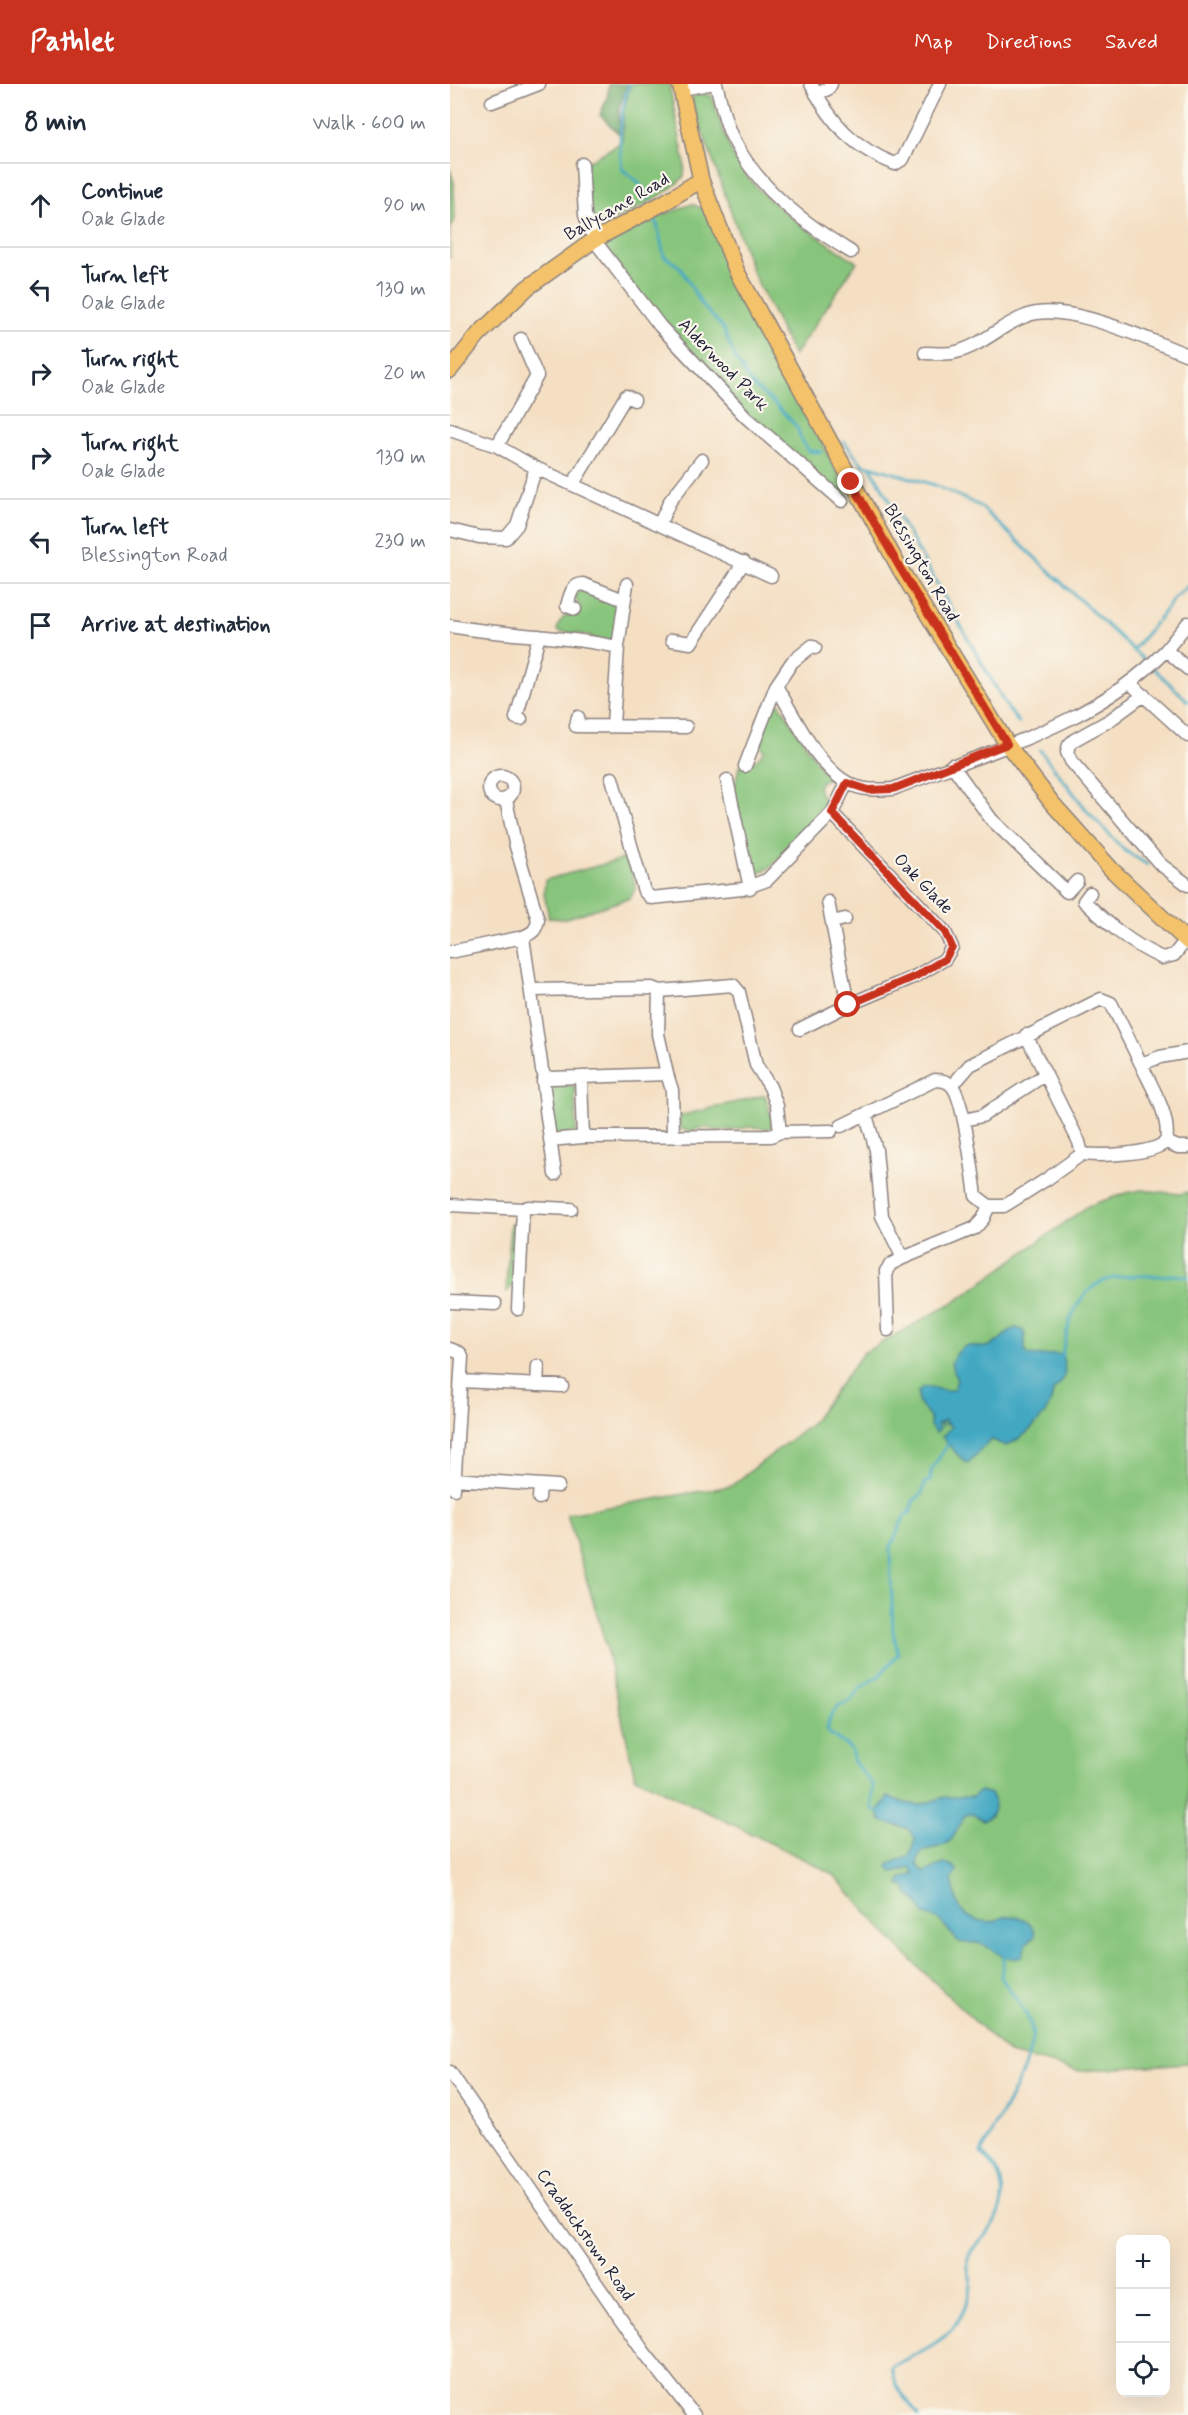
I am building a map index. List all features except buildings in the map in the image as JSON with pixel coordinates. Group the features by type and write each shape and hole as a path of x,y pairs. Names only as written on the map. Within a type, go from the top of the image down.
{"main road":[{"name":"Blessington Road","path":"681,87 701,180 737,272 895,559 1007,744 1052,803 1112,870 1187,941"},
{"name":"Ballycane Road","path":"450,370 478,335 527,288 594,240 648,212 701,180"}],"street":[{"path":"492,102 539,84"},
{"path":"681,87 709,84"},
{"path":"716,84 731,135 743,158 759,178 801,217 851,252"},
{"path":"831,84 828,89 814,89 825,111 841,130 879,158 895,164 903,159 940,84"},
{"name":"Alderwood Park","path":"582,164 585,215 594,240 660,326 737,408 842,501"},
{"path":"925,353 952,353 981,341 1026,315 1053,311 1100,322 1188,355"},
{"path":"497,446 537,376 521,339"},
{"path":"573,484 626,396 634,400"},
{"path":"450,430 497,446 536,468 660,523 771,576"},
{"path":"660,523 670,501 702,460"},
{"path":"450,530 479,537 506,538 517,525 536,468"},
{"path":"672,640 692,643 744,562"},
{"path":"575,609 567,606 571,590 577,585 583,584 624,600"},
{"path":"614,725 618,647 627,584"},
{"path":"776,686 825,765 847,783 869,790 893,789 1058,725 1130,683 1166,650 1188,623"},
{"path":"450,627 588,641 618,647"},
{"path":"521,720 516,718 539,636"},
{"path":"745,766 776,686 792,662 812,646 815,648"},
{"path":"1166,650 1188,669"},
{"path":"1130,683 1188,736"},
{"path":"1144,695 1110,720 1074,740 1067,752 1071,761 1160,864 1188,885"},
{"path":"578,717 576,726 686,727"},
{"path":"952,765 991,819 1067,892 1077,881"},
{"path":"612,778 647,896 657,898 750,888 767,880 832,813 847,783"},
{"path":"727,780 750,888"},
{"path":"450,952 523,937 532,933 537,926 538,920 515,843 506,800"},
{"name":"Oak Glade","path":"800,1029 848,1005 916,976 945,959 952,947 945,932 832,813"},
{"path":"1090,893 1084,901 1113,929 1142,949 1162,958 1174,955 1187,941"},
{"path":"828,903 848,1005"},
{"path":"831,922 845,920"},
{"path":"523,937 542,1070 545,1076 551,1078 667,1074"},
{"path":"531,990 652,988 659,991 728,985 736,988 756,1065 770,1087 777,1106 780,1132"},
{"path":"659,991 658,1034 672,1090 673,1137"},
{"path":"958,1079 970,1065 1026,1035 1101,999 1106,1000 1111,1003 1120,1020 1166,1119 1168,1131 1166,1142"},
{"path":"1026,1035 1079,1142 1082,1154"},
{"path":"1141,1064 1160,1057 1188,1052"},
{"path":"964,1120 982,1116 1046,1074"},
{"path":"545,1076 543,1081 555,1174"},
{"path":"581,1077 583,1137"},
{"path":"550,1140 583,1137 771,1136 780,1132 836,1129 935,1080 942,1080 955,1090 964,1120 976,1196 988,1206 1004,1206 1082,1154 1098,1155 1152,1149 1166,1142 1178,1147 1188,1147"},
{"path":"866,1115 876,1150 882,1216 903,1258"},
{"path":"450,1205 571,1209"},
{"path":"888,1330 886,1271 891,1264 975,1228 980,1225 988,1206"},
{"path":"518,1309 523,1209"},
{"path":"450,1302 495,1305"},
{"path":"450,1350 460,1353 462,1357 454,1484 539,1491 558,1486"},
{"path":"537,1385 538,1366"},
{"path":"461,1381 562,1386"},
{"name":"Craddockstown Road","path":"450,2072 644,2352 694,2415"}],"green space":[{"path":"609,84 627,84 619,108 619,134 600,115 607,98"},
{"path":"631,84 669,84 685,164 684,177 655,199 599,226 587,215 584,164 622,142 624,109"},
{"path":"697,94 711,95 736,161 759,190 791,217 857,262 794,356 753,273 691,100"},
{"path":"450,169 454,183 455,219 450,229"},
{"path":"692,204 704,209 851,500 846,503 748,415 661,324 601,242 633,226"},
{"path":"582,589 614,602 618,608 616,640 602,641 587,635 557,631 559,623 564,618 570,615 578,616 580,607 575,598 577,592"},
{"path":"779,703 821,769 831,778 821,781 818,787 821,796 829,800 771,867 752,877 734,790 739,766 754,761 764,750 761,739 764,725"},
{"path":"627,858 636,888 630,898 564,919 549,918 544,894 545,880"},
{"path":"548,1083 575,1086 576,1133 557,1135 554,1133"},
{"path":"765,1095 772,1119 772,1128 748,1127 725,1131 704,1128 693,1131 680,1129 679,1116"},
{"path":"1141,1190 1180,1194 1188,1192 1188,2063 1079,2071 1009,2054 904,1953 832,1873 635,1777 604,1638 567,1514 731,1486 811,1424 863,1353 959,1299 1088,1206"},
{"path":"510,1224 518,1224 514,1285 506,1292"}],"water":[{"path":"1016,1328 1023,1330 1025,1350 1028,1355 1062,1355 1065,1370 1063,1378 1054,1389 1043,1416 1031,1429 1005,1446 991,1439 968,1463 957,1455 942,1437 951,1427 947,1423 945,1425 945,1420 941,1426 940,1423 937,1424 939,1430 936,1433 930,1426 930,1418 918,1401 918,1392 926,1387 954,1389 957,1380 951,1363 962,1348 992,1345"},
{"path":"980,1791 990,1794 994,1801 994,1809 990,1816 983,1820 972,1814 965,1815 950,1841 945,1845 925,1850 921,1853 917,1865 924,1872 945,1864 953,1866 957,1870 952,1880 957,1902 963,1912 971,1917 979,1921 996,1920 1005,1916 1026,1920 1035,1936 1027,1943 1022,1957 1008,1958 983,1945 958,1941 941,1922 924,1915 917,1901 908,1894 905,1887 899,1886 901,1879 915,1874 911,1868 894,1873 888,1868 889,1864 909,1856 915,1840 909,1830 880,1820 878,1812 888,1797 919,1805 945,1797 972,1797"}],"waterway":[{"path":"629,84 621,126 622,169 638,182 649,199"},
{"path":"656,219 664,256 680,267 702,305 723,328 736,360 752,385 774,403 797,427 809,451 821,452"},
{"path":"844,442 863,465 870,466 1008,709 1019,723"},
{"path":"870,466 935,485 980,506 1147,663"},
{"path":"1158,620 1175,597 1188,586"},
{"path":"1133,650 1155,623"},
{"path":"1152,667 1188,701"},
{"path":"1040,750 1089,813 1124,850 1148,865"},
{"path":"1061,1357 1072,1316 1086,1293 1095,1286 1104,1281 1126,1276 1188,1277"},
{"path":"880,1812 873,1810 873,1785 854,1762 851,1749 829,1733 827,1728 830,1717 838,1706 850,1701 861,1687 879,1676 898,1654 893,1631 890,1549 904,1517 911,1511 913,1501 922,1494 925,1482 930,1481 931,1471 949,1442"},
{"path":"918,2415 895,2384 891,2367 924,2350 953,2328 970,2294 971,2282 967,2265 969,2255 994,2223 1002,2202 1001,2181 997,2171 981,2153 1021,2073 1032,2041 1030,2022 1001,1977 1005,1953"}],"route":[{"path":"848,1005 916,976 945,959 952,947 945,932 832,813 847,783 869,790 893,789 1007,744 900,568 851,482"}]}
